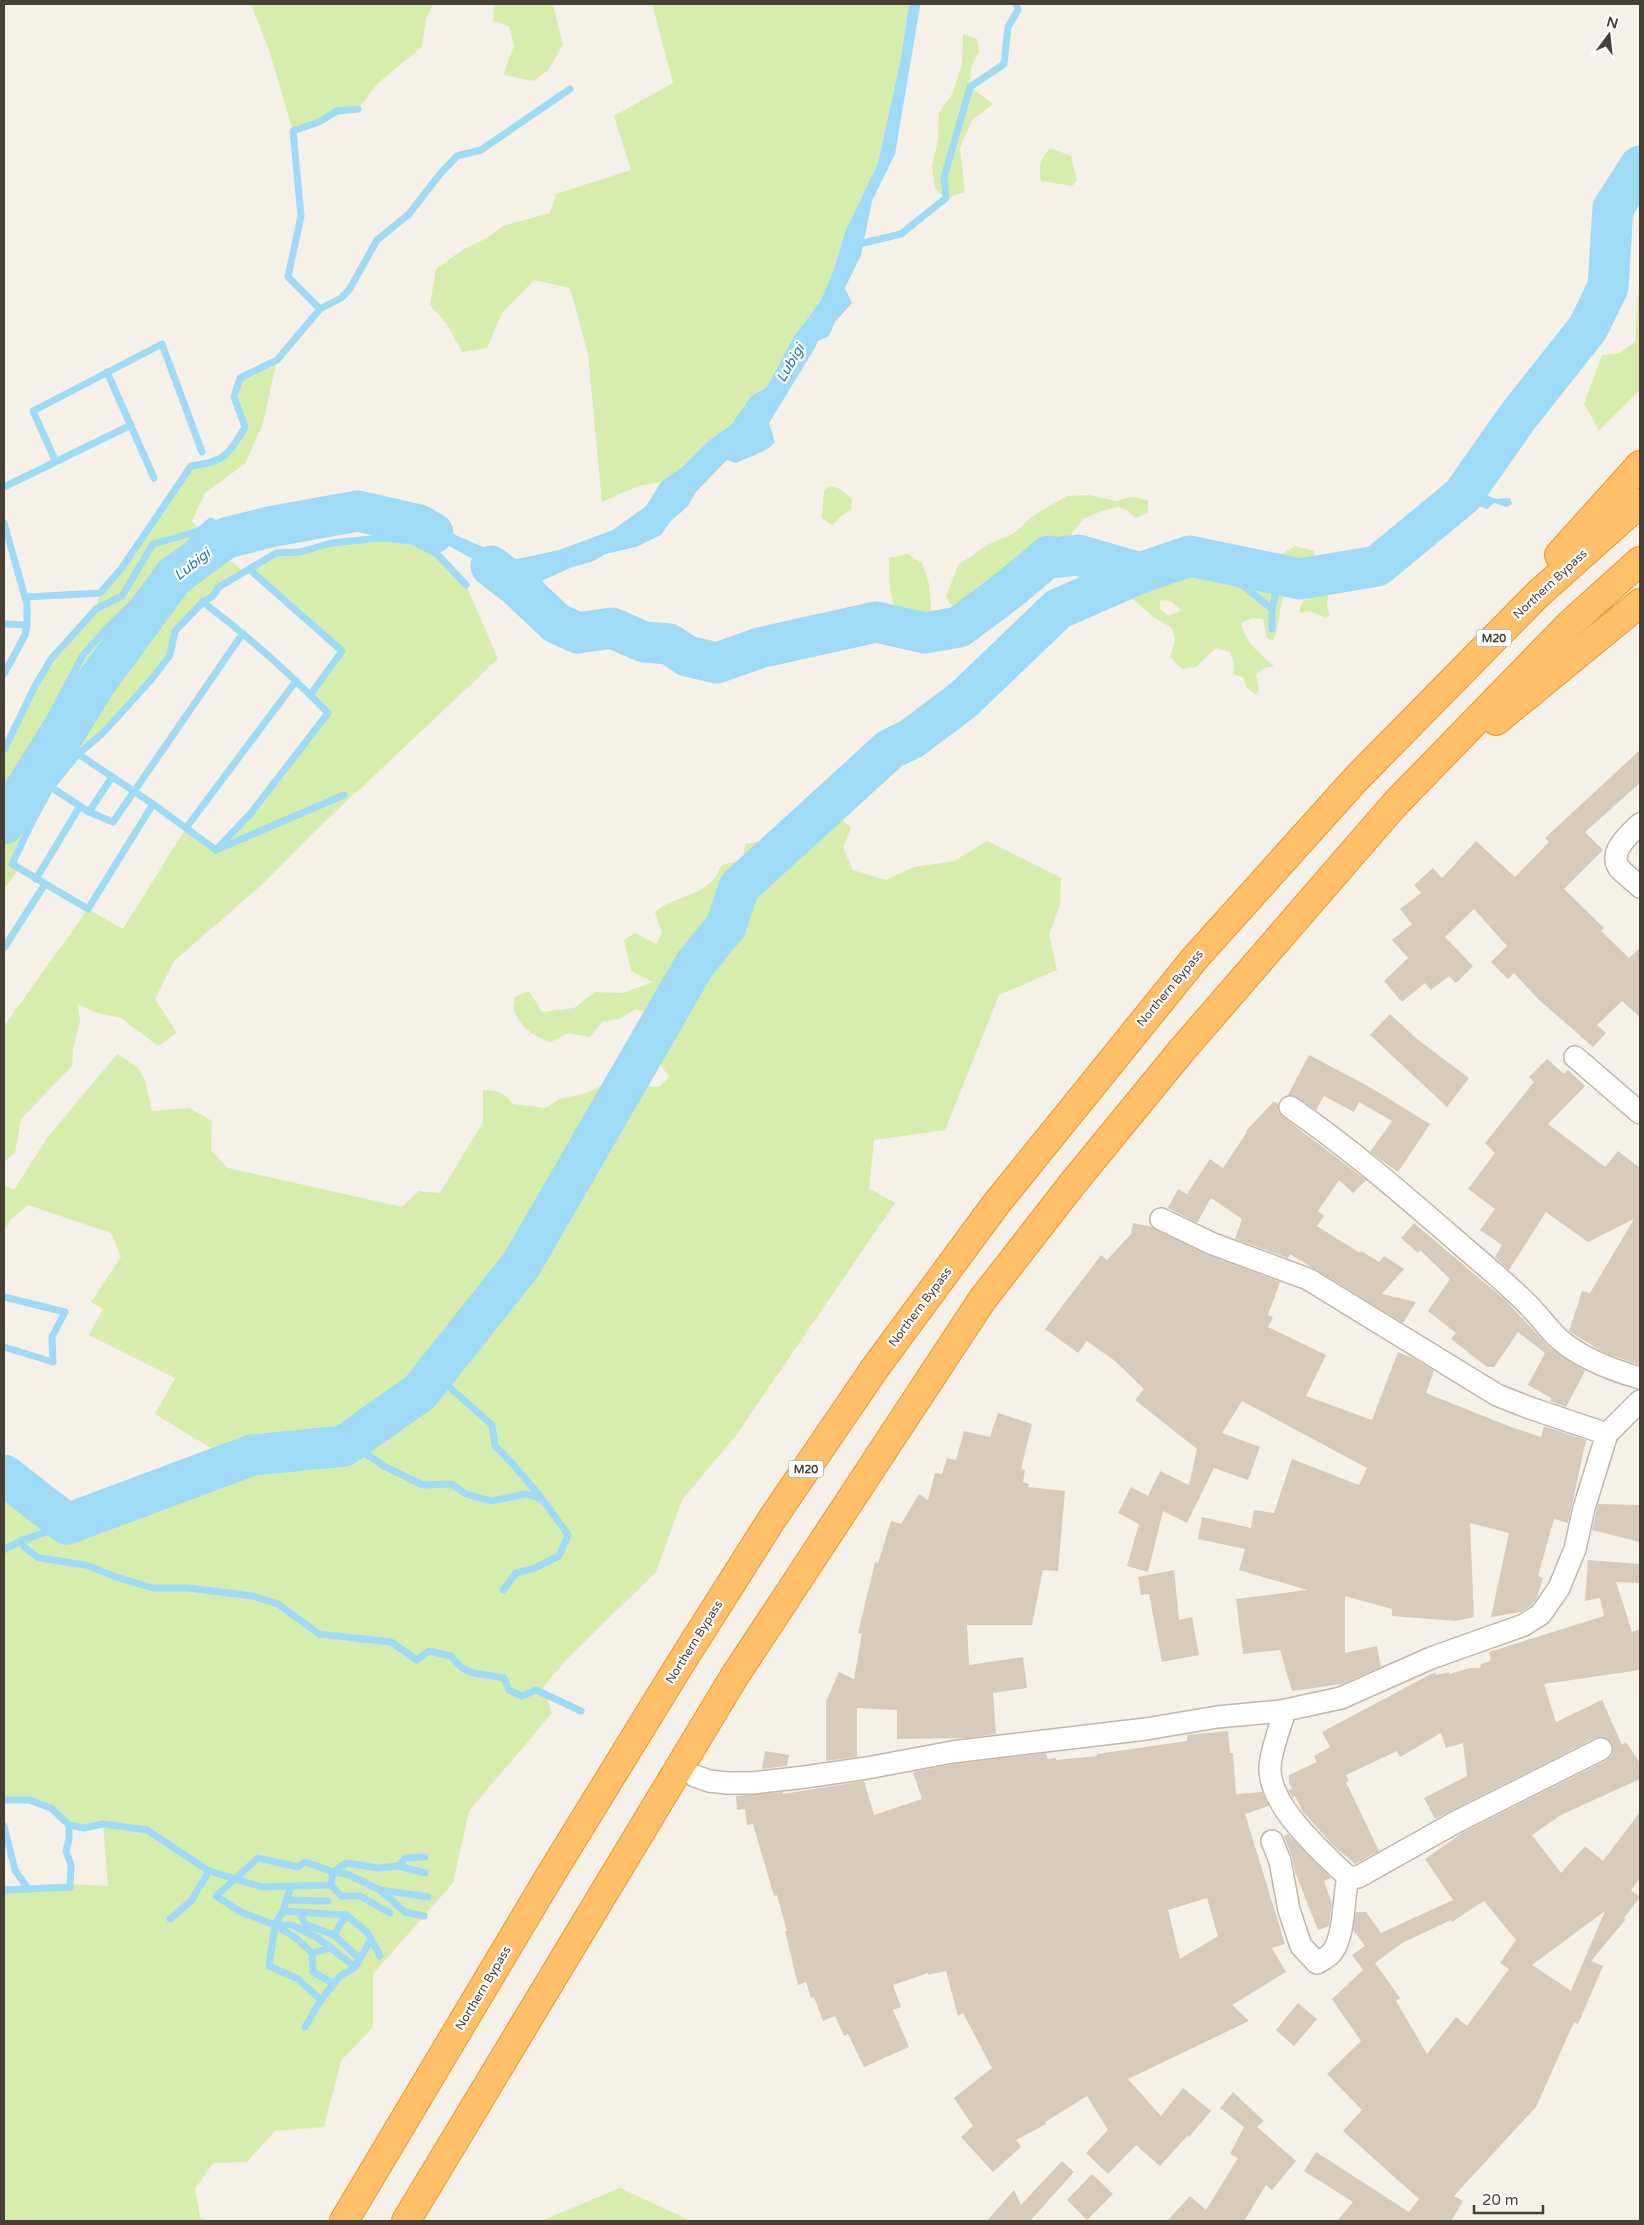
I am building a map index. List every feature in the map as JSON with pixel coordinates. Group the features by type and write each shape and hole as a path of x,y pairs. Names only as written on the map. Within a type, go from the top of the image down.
{"highway":[{"path":"1355,780 1640,465"},
{"name":"Northern Bypass","path":"344,2221 551,1874 772,1519 875,1368 996,1204 1194,958 1355,780 1538,594 1640,503"},
{"path":"406,2221 734,1677 982,1300 1073,1182 1182,1050 1394,804 1569,625 1640,562"},
{"path":"1394,804 1640,603"}],"street":[{"path":"1640,824 1622,842 1616,860 1618,867 1640,887"},
{"path":"1575,1058 1640,1113"},
{"path":"1290,1107 1369,1166 1496,1275 1532,1308 1559,1339 1576,1351 1599,1363 1640,1378"},
{"path":"1161,1219 1214,1244 1308,1279 1497,1395 1607,1434"},
{"path":"695,1776 709,1781 752,1783 858,1769 952,1752 1146,1729 1217,1717 1284,1711 1341,1698 1431,1658 1524,1625 1541,1614 1559,1588 1575,1549 1584,1508 1607,1434 1640,1402"},
{"path":"1284,1711 1270,1766 1272,1787 1286,1812 1348,1876 1358,1877 1456,1822 1602,1749"},
{"path":"1272,1841 1280,1862 1289,1910 1301,1946 1317,1963 1333,1953 1341,1932 1343,1900 1348,1876"}],"green space":[{"path":"251,4 433,4 426,18 422,47 377,84 358,109 337,111 319,122 293,131 269,50"},
{"path":"494,4 553,4 563,45 547,71 534,81 503,75 514,46 509,26 493,21"},
{"path":"652,4 909,4 901,58 878,163 845,232 834,269 821,300 793,338 767,387 751,396 731,425 708,441 682,467 661,482 638,486 602,502 588,354 570,288 534,280 502,313 487,348 462,352 447,324 430,305 436,269 462,250 487,238 503,226 550,213 556,194 631,170 614,116 673,83"},
{"path":"963,34 977,39 979,52 971,67 970,87 993,104 972,120 960,148 965,192 946,198 935,189 932,166 938,140 939,113 952,94 962,65"},
{"path":"1050,148 1071,156 1077,180 1072,186 1041,181 1041,163"},
{"path":"1640,264 1640,390 1599,430 1584,404 1602,355 1620,353 1635,342"},
{"path":"277,360 263,423 245,464 205,493 192,521 214,547 244,572 219,587 213,596 203,602 175,631 170,655 151,680 102,734 78,754 51,787 12,864 19,869 4,889 4,750 35,686 51,659 96,609 100,593 121,569 191,466 211,462 230,451 245,427 234,397 240,378"},
{"path":"831,486 840,489 852,499 851,510 832,525 822,518 824,490"},
{"path":"1089,495 1116,501 1132,497 1148,500 1148,513 1136,518 1127,510 1118,507 1102,511 1083,519 1068,539 1090,539 1113,548 1130,564 1182,578 1202,573 1208,555 1251,562 1269,561 1295,546 1314,551 1315,558 1297,576 1283,598 1273,641 1267,638 1263,619 1252,618 1241,623 1253,647 1274,666 1264,668 1256,674 1259,689 1256,695 1247,688 1243,677 1233,674 1234,664 1230,652 1216,648 1196,667 1182,669 1170,656 1175,641 1172,628 1152,616 1134,600 1120,596 1095,578 1080,562 1052,558 1013,596 981,619 957,613 946,597 958,565 989,544 1013,534 1034,515 1067,496","holes":["1160,600 1171,601 1181,610 1169,616 1160,609"]},
{"path":"381,538 414,541 437,554 466,585 498,659 313,833 265,882 174,961 155,999 177,1033 158,1046 121,1018 97,1013 78,1004 80,1022 73,1050 72,1066 21,1119 15,1153 4,1162 4,1026 88,909 123,929 186,828 216,850 251,813 328,714 310,695 342,650 249,569 276,553 300,552 331,543"},
{"path":"908,554 922,563 929,584 932,617 920,640 905,638 899,631 891,592 889,558"},
{"path":"1307,590 1321,590 1328,596 1327,607 1330,615 1326,618 1310,611 1300,613 1300,607 1305,600"},
{"path":"839,817 851,828 843,848 853,870 886,880 914,867 954,861 987,841 1061,878 1060,905 1049,934 1057,970 999,995 945,1130 874,1140 869,1188 895,1203 737,1434 682,1500 656,1572 569,1657 543,1687 552,1713 469,1811 453,1883 373,1974 373,2027 341,2061 324,2127 275,2131 247,2162 213,2163 195,2189 200,2217 209,2221 4,2221 4,1890 69,1887 70,1884 108,1886 103,1824 84,1828 69,1825 51,1808 29,1800 4,1800 4,1475 67,1524 234,1462 155,1414 175,1378 89,1335 103,1309 91,1302 121,1257 111,1233 28,1205 10,1220 4,1232 4,1185 14,1190 47,1138 117,1054 140,1071 146,1084 152,1111 189,1108 212,1121 211,1150 228,1168 402,1207 419,1191 440,1193 483,1122 483,1090 500,1092 513,1104 546,1108 559,1099 583,1094 608,1083 659,1087 669,1077 658,1061 621,1062 621,1055 629,1041 655,1049 663,1038 653,1014 636,1009 619,1019 602,1022 590,1037 569,1033 551,1042 539,1038 519,1020 514,1009 515,997 529,991 542,1012 574,1008 595,992 623,993 653,982 631,971 624,940 635,933 656,944 662,933 655,912 705,887 713,880 722,865 743,860 745,844 760,841 792,859 816,841"},
{"path":"620,2188 691,2221 541,2221"}],"water":[{"path":"909,4 920,4 920,6 895,154 872,201 861,255 845,288 852,303 835,322 829,336 818,341 769,423 775,442 771,446 736,463 727,460 696,492 688,506 670,522 661,535 636,547 605,554 594,561 570,568 531,586 519,597 498,592 491,577 480,563 420,530 379,516 398,513 424,513 435,526 513,560 559,550 613,530 646,506 661,482 682,467 708,441 731,425 751,396 767,387 793,338 821,300 834,269 845,232 878,163 901,58"},
{"path":"1626,188 1627,204 1610,255 1599,235 1598,217 1611,199"},
{"path":"1609,268 1614,286 1613,291 1597,309 1595,295"},
{"path":"1552,373 1552,381 1547,398 1503,437 1513,400 1525,387"},
{"path":"1503,437 1508,451 1507,461 1479,472 1483,458 1491,447"},
{"path":"1474,479 1479,493 1497,499 1510,498 1512,504 1507,507 1494,503 1487,509 1472,504 1456,513 1441,526 1428,525 1443,494"},
{"path":"608,620 626,623 636,631 681,637 704,654 726,659 714,673 696,669 658,650 640,651 604,629"},
{"path":"568,624 588,632 577,652 575,642 569,634 556,630"}],"building":[{"path":"1640,750 1640,783 1585,832 1603,850 1564,889 1604,928 1601,931 1629,958 1640,948 1640,1017 1622,1001 1597,1025 1606,1033 1593,1047 1538,999 1514,973 1508,979 1491,962 1507,946 1474,909 1445,937 1473,966 1456,983 1449,976 1431,990 1425,983 1402,1002 1384,981 1408,958 1392,940 1412,924 1400,909 1421,893 1414,885 1433,868 1442,878 1476,841 1515,877 1549,842 1545,838"},
{"path":"1390,1014 1417,1039 1469,1078 1447,1107 1370,1035"},
{"path":"1309,1055 1368,1086 1430,1124 1398,1172 1370,1152 1392,1121 1359,1102 1354,1112 1324,1096 1316,1110 1297,1097 1288,1095"},
{"path":"1547,1059 1564,1074 1568,1070 1585,1086 1548,1124 1605,1167 1618,1151 1640,1168 1640,1365 1603,1352 1569,1331 1582,1291 1590,1293 1634,1219 1588,1242 1546,1212 1509,1270 1495,1257 1502,1245 1480,1230 1495,1209 1468,1189 1495,1153 1485,1143 1534,1082 1529,1077"},
{"path":"1274,1101 1278,1104 1278,1112 1283,1117 1366,1180 1353,1193 1339,1180 1318,1211 1324,1216 1317,1226 1360,1253 1361,1251 1379,1262 1384,1256 1404,1269 1382,1294 1416,1302 1403,1323 1290,1254 1288,1258 1235,1239 1242,1219 1211,1198 1197,1223 1168,1208 1178,1189 1187,1194 1210,1159 1223,1168 1246,1131"},
{"path":"1133,1223 1152,1227 1208,1255 1280,1282 1268,1315 1273,1317 1268,1327 1326,1355 1306,1396 1372,1420 1398,1352 1415,1359 1434,1371 1426,1393 1541,1437 1544,1426 1586,1440 1568,1523 1554,1519 1538,1576 1543,1578 1537,1598 1532,1605 1521,1612 1491,1617 1509,1533 1470,1523 1474,1617 1456,1621 1392,1616 1392,1609 1345,1596 1345,1653 1377,1646 1381,1667 1342,1684 1292,1691 1280,1650 1243,1654 1236,1599 1307,1590 1239,1570 1245,1549 1198,1539 1202,1517 1251,1528 1254,1510 1274,1513 1292,1459 1359,1485 1367,1468 1242,1401 1222,1433 1260,1447 1248,1480 1214,1468 1187,1523 1163,1511 1148,1572 1127,1566 1139,1524 1118,1513 1131,1487 1148,1496 1160,1471 1189,1485 1197,1449 1135,1400 1144,1389 1115,1361 1087,1341 1078,1353 1045,1329 1101,1255 1107,1260 1131,1234"},
{"path":"1414,1223 1505,1300 1551,1349 1585,1371 1566,1407 1550,1401 1551,1398 1528,1385 1545,1353 1518,1332 1494,1367 1487,1367 1451,1339 1456,1333 1428,1311 1450,1279 1420,1250 1418,1253 1401,1238"},
{"path":"998,1413 1032,1424 1021,1469 1025,1470 1023,1482 1029,1484 1028,1487 1065,1491 1058,1571 1043,1570 1032,1625 967,1625 969,1665 1023,1657 1027,1688 993,1693 996,1734 968,1738 897,1739 897,1710 857,1708 857,1757 826,1761 826,1701 839,1672 854,1679 862,1634 858,1633 875,1562 878,1563 891,1521 901,1524 919,1494 928,1500 935,1473 942,1474 947,1458 956,1460 964,1431 990,1437"},
{"path":"1598,1504 1640,1505 1640,1542 1592,1530"},
{"path":"1588,1560 1640,1564 1640,1583 1616,1582 1632,1632 1640,1629 1640,1670 1544,1684 1556,1722 1602,1700 1622,1745 1626,1742 1640,1763 1640,1779 1561,1815 1532,1835 1561,1873 1585,1846 1603,1861 1640,1812 1640,1878 1631,1890 1640,1897 1624,1918 1626,1919 1591,1961 1603,1966 1578,2024 1574,2022 1536,2107 1454,2196 1463,2201 1451,2221 1337,2221 1353,2202 1304,2171 1316,2152 1409,2212 1419,2199 1343,2131 1362,2110 1327,2074 1361,2041 1332,1999 1363,1970 1352,1955 1365,1946 1353,1930 1356,1912 1366,1912 1381,1933 1453,1900 1425,1859 1462,1833 1607,1760 1612,1755 1613,1749 1612,1743 1607,1738 1595,1738 1435,1819 1424,1798 1467,1776 1463,1743 1446,1748 1441,1733 1400,1757 1397,1751 1346,1775 1349,1781 1346,1782 1379,1851 1355,1864 1333,1845 1303,1812 1295,1796 1293,1797 1288,1790 1292,1789 1289,1775 1317,1762 1314,1756 1330,1747 1322,1732 1435,1672 1436,1675 1449,1672 1449,1674 1470,1668 1480,1668 1481,1664 1491,1661 1489,1652 1604,1616 1600,1598 1585,1601","holes":["1484,1901 1516,1940 1500,1963 1509,1969 1467,2026 1456,2017 1427,2054 1396,2001 1400,1998 1375,1963 1402,1943 1451,1920 1452,1922","1605,1911 1571,1991 1532,1965"]},
{"path":"1174,1570 1179,1620 1192,1617 1199,1655 1162,1662 1149,1594 1141,1595 1138,1577"},
{"path":"1228,1731 1230,1753 1233,1753 1236,1794 1262,1792 1269,1806 1245,1814 1285,1944 1272,1948 1286,1972 1232,2005 1249,2021 1128,2079 1161,2116 1183,2088 1211,2111 1189,2137 1188,2135 1160,2166 1136,2145 1108,2174 1086,2153 1108,2130 1087,2096 1045,2122 1046,2124 1016,2140 1021,2147 993,2172 961,2137 973,2126 954,2098 992,2068 963,2013 958,2016 946,1971 928,1975 928,1973 893,1985 901,2007 893,2010 909,2047 864,2067 848,2034 844,2036 835,2016 823,2021 814,1997 811,1998 806,1982 798,1985 785,1931 787,1931 777,1895 774,1896 753,1824 747,1825 745,1809 737,1810 736,1796 783,1792 783,1794 864,1781 874,1815 922,1799 913,1772 954,1764 1046,1753 1048,1759 1056,1758 1056,1760 1097,1756 1097,1754 1187,1741 1187,1735","holes":["1207,1898 1218,1936 1180,1959 1168,1910"]},
{"path":"765,1751 789,1755 787,1766 762,1769"},
{"path":"1288,1834 1331,1878 1324,1881 1332,1904 1329,1926 1318,1930 1295,1872 1292,1857 1284,1836"},
{"path":"1298,2003 1317,2019 1294,2046 1276,2030"},
{"path":"1233,2092 1264,2121 1257,2127 1296,2161 1272,2190 1266,2185 1244,2221 1167,2221 1190,2196 1206,2210 1238,2158 1230,2154 1244,2127 1220,2108"},
{"path":"1062,2161 1074,2172 1030,2221 987,2221 1014,2190 1021,2205"},
{"path":"1092,2174 1113,2194 1087,2220 1067,2200"}],"waterway":[{"path":"855,245 901,234 946,198 944,177 970,87 1004,64 1008,27 1018,10 1016,4"},
{"path":"320,309 341,298 349,290 377,240 409,214 440,174 457,156 481,150 570,89"},
{"path":"26,597 100,593 121,569 191,466 219,459 234,444 245,427 234,397 240,378 277,360 320,309 288,277 301,216 293,131 319,122 337,111 358,109"},
{"path":"4,1475 67,1524 252,1455 344,1446 420,1392 521,1265 695,964 726,926 739,887 890,749 911,739 963,700 1058,609 1140,573 1190,556 1300,579 1377,566 1462,496 1519,415 1588,328 1608,287 1613,208 1640,166"},
{"path":"56,462 33,411 162,344 202,452"},
{"path":"107,372 154,478"},
{"path":"4,487 131,425"},
{"name":"Lubigi","path":"4,824 36,779 97,681 174,576 226,538 274,526 358,511 419,525 433,533"},
{"path":"4,750 35,686 51,659 96,609 122,596 153,544 199,531 211,521 225,529 253,524 274,526"},
{"path":"4,523 27,604 27,625"},
{"path":"4,791 52,714 83,655 106,629 181,556 199,531"},
{"path":"203,602 213,596 219,587 276,553 300,552 331,543 381,538 414,541 437,554 466,585"},
{"name":"Lubigi","path":"491,566 518,587 556,623 578,633 612,628 644,642 669,644 687,656 717,663 759,648 876,622 925,633 959,627 1011,588 1049,556 1052,558 1078,555 1140,573"},
{"path":"1211,560 1272,609 1272,629"},
{"path":"249,569 342,651 310,695"},
{"path":"1272,609 1280,574"},
{"path":"78,754 102,734 151,680 170,655 175,631 203,602 268,655 328,713 251,813 216,850"},
{"path":"4,624 27,625 25,635 4,674"},
{"path":"32,822 51,787 89,812 113,822 243,633"},
{"path":"186,828 296,681"},
{"path":"36,779 51,787 78,754 153,804 216,850 344,795"},
{"path":"89,812 112,777"},
{"path":"14,808 32,822 12,864 88,909 153,804"},
{"path":"36,879 80,806"},
{"path":"4,808 11,812"},
{"path":"4,948 45,884"},
{"path":"4,1297 65,1312 52,1337 53,1362 4,1347"},
{"path":"426,1385 447,1385 492,1425 495,1446 534,1489 568,1535 559,1556 535,1568 516,1573 503,1590"},
{"path":"344,1446 359,1449 384,1466 423,1485 451,1484 466,1494 491,1501 526,1494 539,1498"},
{"path":"4,1550 67,1524"},
{"path":"23,1539 24,1547 39,1558 86,1565 116,1577 153,1588 188,1588 253,1596 278,1604 319,1634 391,1642 417,1660 429,1651 451,1656 462,1668 468,1671 504,1678 509,1690 522,1696 536,1690 581,1711"},
{"path":"4,1800 29,1800 51,1808 69,1825 84,1828 103,1824 147,1830 209,1871 262,1887 331,1885"},
{"path":"4,1890 70,1887 71,1865 66,1851 69,1839 69,1825"},
{"path":"4,1826 15,1870 28,1889"},
{"path":"333,1872 346,1863 378,1868 399,1866 405,1858 425,1857"},
{"path":"334,1984 313,1972 312,1953 296,1938 275,1925 241,1912 216,1896 258,1858 298,1867 305,1862 333,1872 331,1885 341,1896 360,1896 390,1913"},
{"path":"399,1866 425,1873"},
{"path":"170,1919 191,1901 209,1871"},
{"path":"333,1872 347,1874 380,1890 428,1897"},
{"path":"291,1886 283,1911 346,1915 367,1932 380,1956"},
{"path":"380,1890 405,1912 424,1916"},
{"path":"286,1900 328,1901"},
{"path":"283,1911 275,1925 269,1966 298,1979 321,2000 305,2027"},
{"path":"300,1913 305,1924 334,1935 360,1959"},
{"path":"334,1935 346,1915"},
{"path":"275,1925 292,1925 318,1938 355,1967"},
{"path":"321,2000 339,1977 355,1967 371,1939"},
{"path":"312,1953 330,1948"}]}
